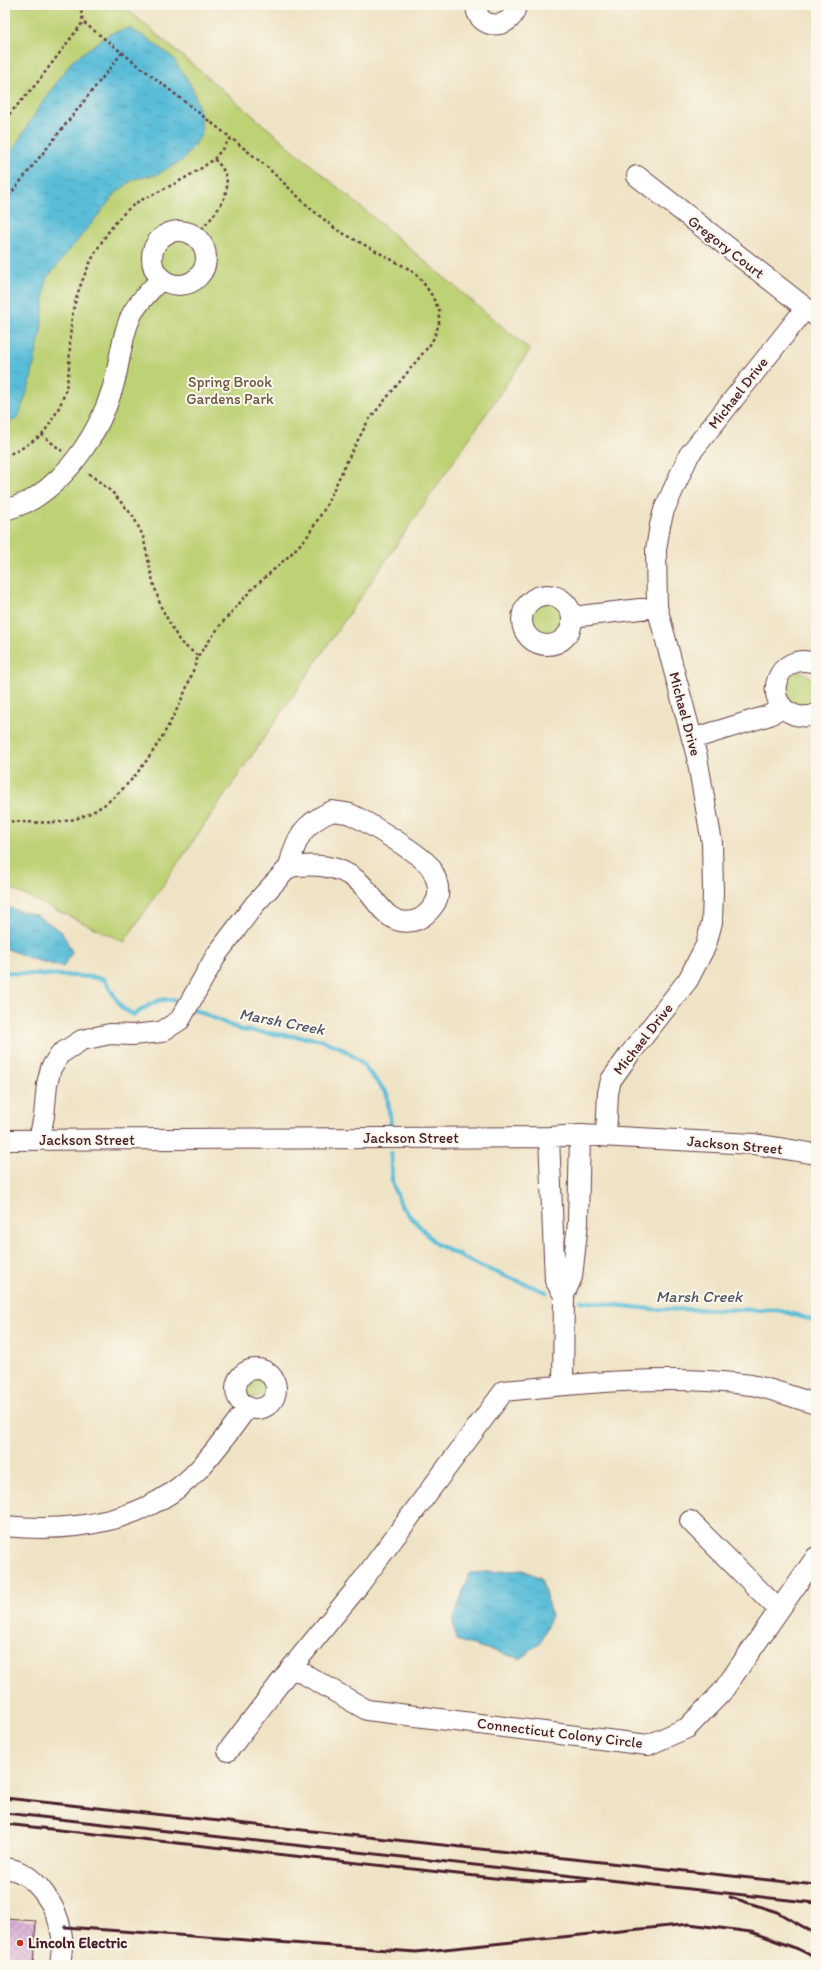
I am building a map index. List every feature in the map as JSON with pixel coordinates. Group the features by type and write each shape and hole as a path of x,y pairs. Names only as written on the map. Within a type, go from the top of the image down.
{"street":[{"path":"476,5 478,15 491,25 506,23 512,18 516,5"},
{"name":"Gregory Court","path":"637,176 811,312"},
{"path":"178,231 187,232 195,236 205,250 206,259 200,275 194,281 177,285 161,278 153,263 152,253 161,238 169,233 178,231"},
{"path":"5,510 33,499 56,479 85,449 113,390 125,331 132,314 161,278"},
{"name":"Michael Drive","path":"606,1136 608,1093 611,1080 688,980 706,945 712,922 712,843 697,757 657,607 656,550 660,525 681,470 689,455 811,312"},
{"path":"572,617 657,607"},
{"path":"816,663 807,660 796,661 786,666 779,675 776,685 777,696 782,706 790,713 801,717 816,714"},
{"path":"692,739 770,715 782,706"},
{"path":"39,1140 44,1116 47,1084 51,1068 60,1054 82,1040 110,1034 132,1035 162,1032 180,1020 197,993 217,954 255,904 289,867 294,848 304,828 323,815 332,811 349,814 373,826 430,866 438,883 438,899 429,912 414,921 399,922 386,915 358,881 344,873 329,866 310,864 289,867"},
{"path":"563,1385 564,1295 572,1277 578,1223 580,1135"},
{"name":"Jackson Street","path":"5,1140 549,1137 580,1135 754,1144 816,1154"},
{"path":"549,1137 556,1280 564,1295"},
{"path":"228,1751 292,1667 356,1589 504,1391 563,1385 678,1380 752,1386 816,1404"},
{"path":"5,1526 62,1527 89,1524 112,1520 162,1499 198,1471 247,1408"},
{"path":"690,1521 779,1610"},
{"name":"Connecticut Colony Circle","path":"292,1667 367,1710 648,1744 687,1728 722,1692 816,1557"},
{"path":"5,1868 31,1879 52,1903 62,1937 60,1965"}],"path":[{"path":"5,821 54,823 86,815 111,801 147,760 172,719 198,656 222,623 251,590 290,555 307,537 325,508 368,421 432,342 439,324 439,310 431,294 420,278 409,269 337,230 310,208 266,166 83,22 80,5"},
{"path":"5,119 38,83 83,22"},
{"path":"5,201 122,53"},
{"path":"5,456 20,450 42,435 57,413 64,394 69,370 70,334 74,308 90,261 119,220 133,205 200,170 214,160 231,138"},
{"path":"195,236 213,217 225,196 228,182 222,166 214,160"},
{"path":"42,435 112,492 133,516 142,536 153,582 161,607 180,642 198,656"}],"green space":[{"name":"Spring Brook Gardens Park","path":"5,5 122,5 530,350 124,942 5,886"},
{"path":"546,602 556,605 562,611 565,621 562,631 556,637 546,640 536,637 530,631 527,621 530,611 536,605"},
{"path":"799,671 811,678 815,683 816,689 813,700 803,710 787,706 783,678"},
{"path":"249,1375 256,1376 266,1381 270,1386 266,1392 255,1397 248,1398 240,1385 242,1380"}],"water":[{"path":"129,28 147,38 173,58 192,87 200,112 202,134 183,160 156,175 134,179 117,192 46,279 41,331 30,383 18,418 5,425 5,162 38,109 72,61 109,34"},
{"path":"5,907 36,915 62,932 72,952 63,967 32,959 5,948"},
{"path":"523,1570 541,1578 551,1615 542,1640 521,1659 456,1640 453,1622 469,1573"}],"building":[{"name":"Lincoln Electric","path":"5,1919 36,1921 33,1965 5,1965"}],"waterway":[{"name":"Marsh Creek","path":"5,972 79,976 104,979 122,1008 134,1015 157,1001 169,1000 183,1004"},
{"name":"Marsh Creek","path":"191,1008 241,1030 318,1039 340,1047 360,1061 387,1094 391,1126"},
{"name":"Marsh Creek","path":"391,1153 392,1182 401,1206 436,1244 480,1266 546,1292"},
{"name":"Marsh Creek","path":"581,1301 651,1309 779,1310 816,1321"}],"railway":[{"path":"5,1798 816,1885"},
{"path":"5,1813 816,1903"},
{"path":"5,1824 503,1879 550,1882 587,1881"},
{"path":"730,1897 777,1912 816,1934"},
{"path":"65,1927 416,1952 689,1924 751,1932 798,1949 816,1958"}],"place":[{"name":"Lincoln Electric","path":"20,1943"}]}
